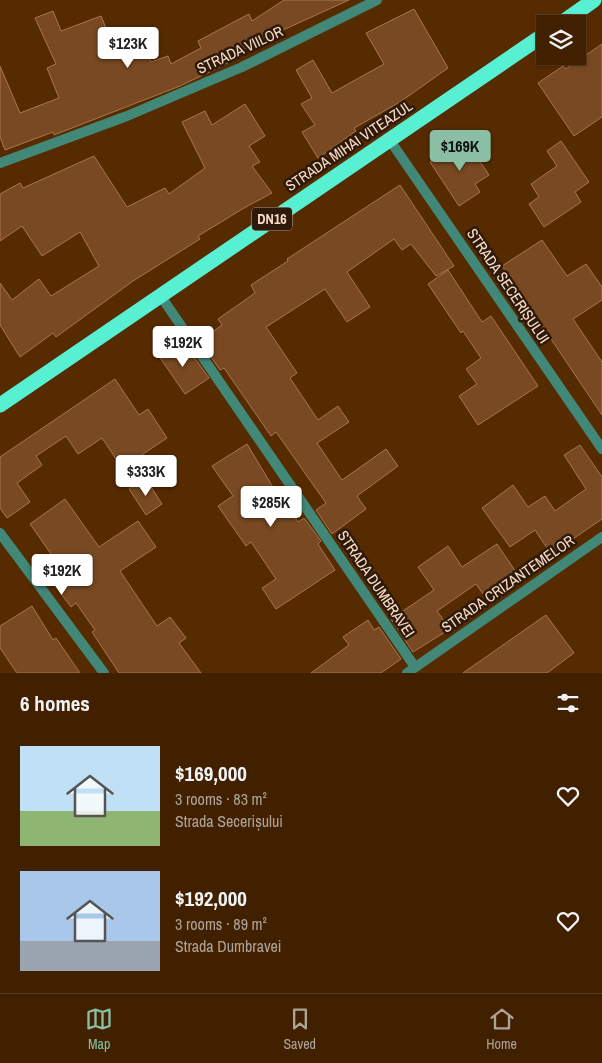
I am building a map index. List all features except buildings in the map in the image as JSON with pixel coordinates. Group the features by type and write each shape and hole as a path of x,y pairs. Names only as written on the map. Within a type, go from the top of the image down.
{"highway":[{"path":"573,15 594,0"},
{"name":"STRADA MIHAI VITEAZUL","path":"0,405 536,40"}],"street":[{"name":"STRADA VIILOR","path":"0,163 127,116 234,71 377,0"},
{"name":"STRADA SECERIȘULUI","path":"390,140 602,449"},
{"name":"STRADA DUMBRAVEI","path":"160,295 411,670"},
{"path":"0,533 104,673"},
{"name":"STRADA CRIZANTEMELOR","path":"411,670 602,537"}]}
